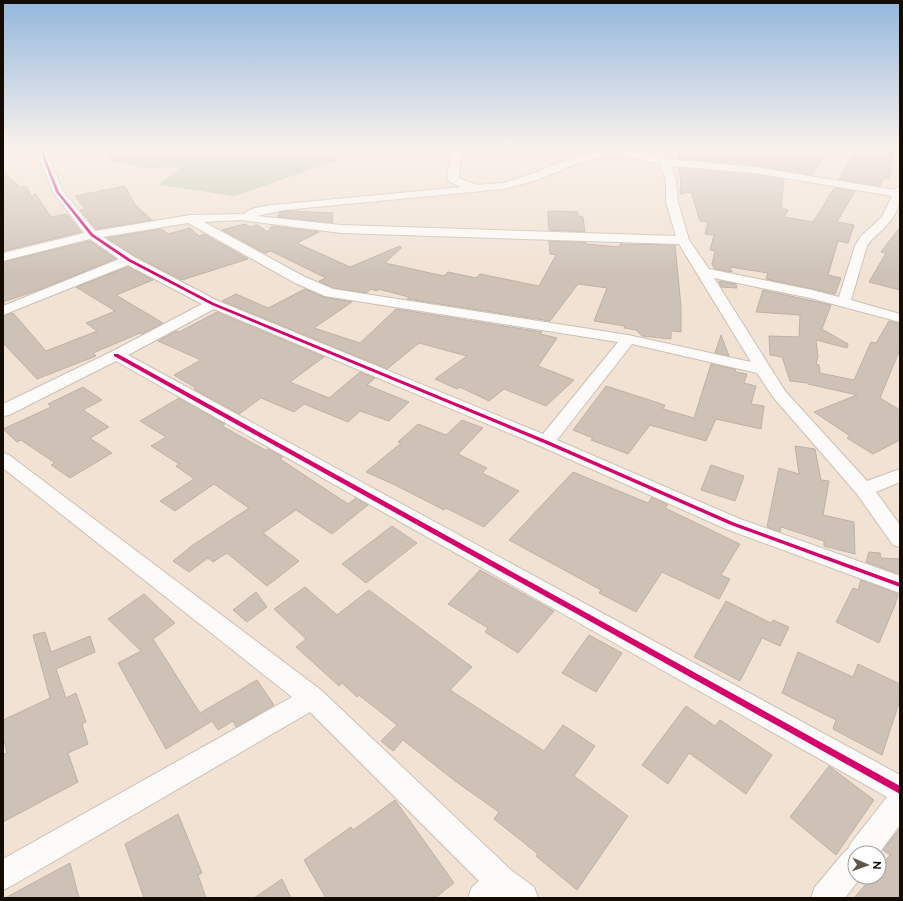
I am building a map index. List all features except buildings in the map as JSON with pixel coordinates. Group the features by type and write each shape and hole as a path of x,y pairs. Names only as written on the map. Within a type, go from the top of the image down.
{"street":[{"path":"57,190 92,235 129,260 213,304 546,442 733,524 900,585"},
{"path":"240,217 263,210 284,207 464,190"},
{"path":"671,190 672,202 683,240 704,272 762,370 779,394 864,489 900,540"},
{"path":"844,302 861,246 865,239 887,219 899,192 886,190"},
{"path":"3,257 92,235 190,220 240,217 341,229 683,240"},
{"path":"190,220 300,280 330,293 628,339 762,370"},
{"path":"3,311 129,260"},
{"path":"704,272 812,294 900,318"},
{"path":"3,411 116,355 213,304"},
{"path":"546,442 628,339"},
{"path":"116,355 900,790"},
{"path":"3,459 312,698 502,892"},
{"path":"864,489 900,475"},
{"path":"3,875 312,698"},
{"path":"867,845 900,802"},
{"path":"826,898 847,871"}],"green space":[{"path":"194,190 252,190 235,196"}],"cycle path":[{"path":"57,190 92,235 129,260 213,304 546,442 733,524 900,585"},
{"path":"116,355 900,790"}]}
